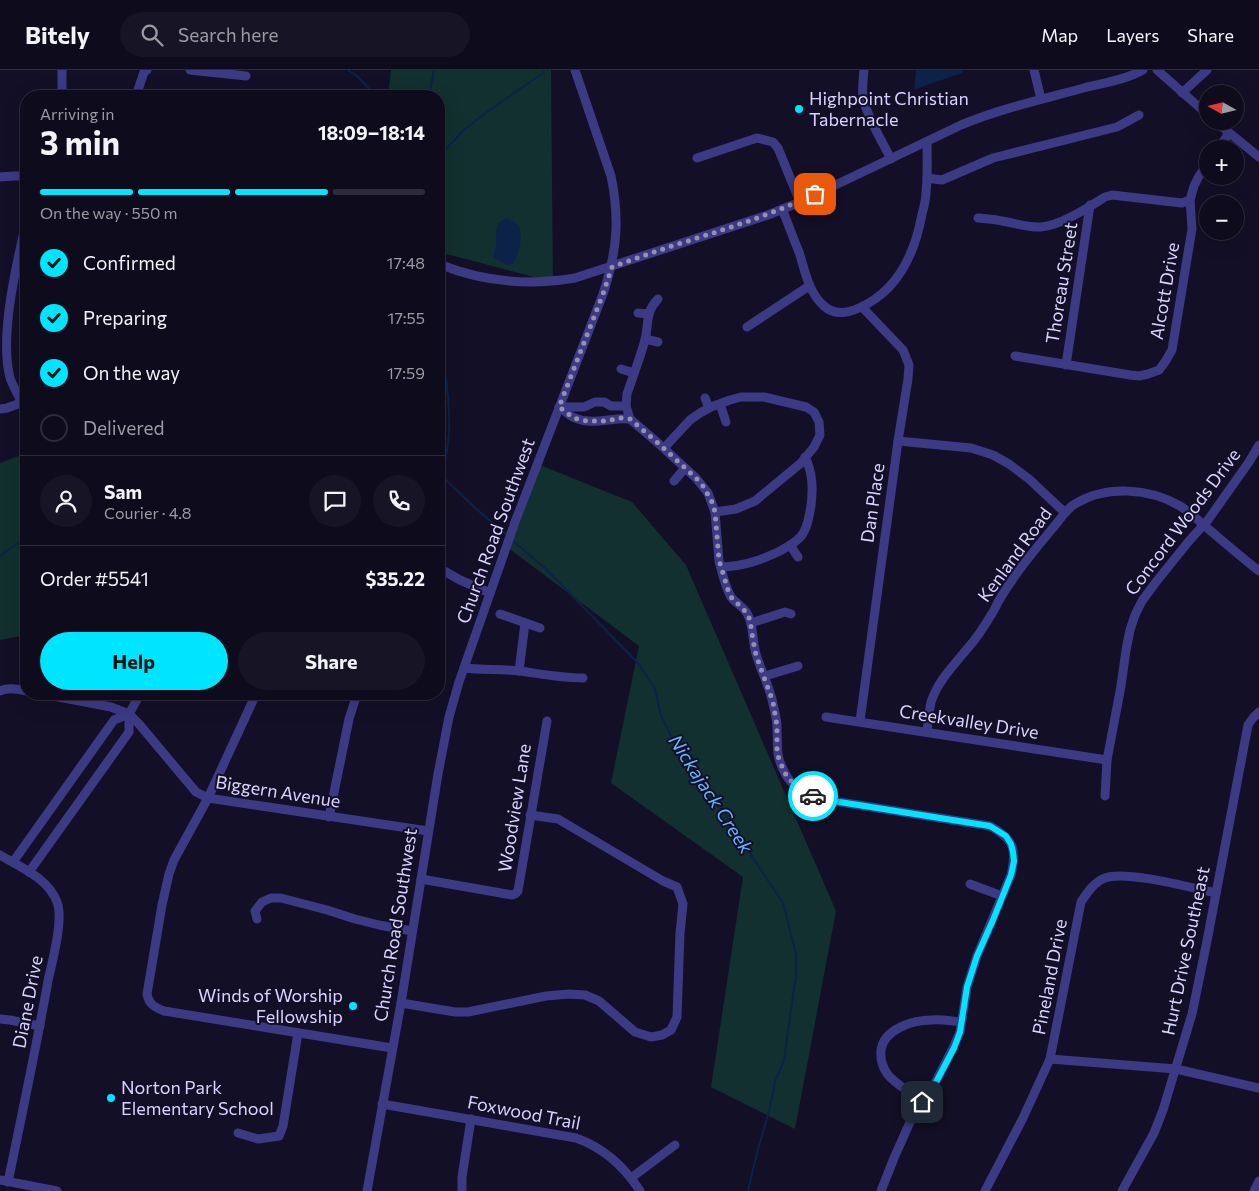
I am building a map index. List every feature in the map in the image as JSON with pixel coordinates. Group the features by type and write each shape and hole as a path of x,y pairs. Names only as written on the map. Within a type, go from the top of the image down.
{"street":[{"path":"62,70 62,90"},
{"path":"138,90 144,72 147,70"},
{"path":"190,70 246,76"},
{"name":"Church Road Southwest","path":"367,1191 449,717 464,668 515,522 612,267 616,218 613,186 575,70"},
{"path":"864,70 863,92 866,106 891,159"},
{"path":"1034,70 1041,99"},
{"path":"445,266 479,277 510,282 547,282 569,279 612,267 752,221 800,202 987,115 1143,70"},
{"path":"1157,70 1199,107"},
{"path":"1182,93 1206,70"},
{"path":"927,178 942,180 993,158 1117,127 1139,115"},
{"path":"1226,130 1259,157"},
{"path":"1224,140 1229,133"},
{"path":"697,158 757,138 773,142 778,148 800,202"},
{"path":"782,209 809,286 824,306 835,312 847,312 862,307 878,297 901,273 916,243 926,191 927,142"},
{"path":"0,177 20,176"},
{"name":"Alcott Drive","path":"1015,356 1139,376 1159,370 1172,350 1192,229 1190,200 1199,176"},
{"path":"978,218 1039,227 1050,226 1112,195 1182,203 1190,200"},
{"name":"Thoreau Street","path":"1066,365 1090,206"},
{"path":"20,250 10,295 4,340 10,377 20,395"},
{"path":"747,327 809,286"},
{"path":"658,298 652,304 649,314 645,339 627,394 626,406 630,419 664,448 703,486 712,502 715,512 719,560 731,597 747,613 751,623 756,655 773,702 777,726 777,753 787,777 806,794 827,800 990,826 1006,836 1013,852 1014,861 1011,875 977,956 967,987 960,1032 954,1048 934,1086 915,1111 881,1191"},
{"name":"Dan Place","path":"860,721 909,365 903,350 862,307"},
{"path":"638,313 649,314"},
{"path":"645,339 658,342"},
{"path":"621,369 634,373"},
{"path":"664,448 690,420 709,408 741,397 764,397 806,406 814,412 819,422 820,435 814,447 801,463 755,501 736,510 715,512"},
{"path":"704,398 709,408"},
{"path":"559,407 584,407 595,402 604,402 611,406 626,406"},
{"path":"0,409 20,403"},
{"path":"720,404 726,422"},
{"path":"608,420 611,406"},
{"path":"559,407 573,418 580,420 630,419"},
{"path":"898,441 971,448 993,455 1029,479 1060,509 1066,512"},
{"name":"Concord Woods Drive","path":"1105,796 1107,760 1126,650 1135,615 1142,601 1156,582 1208,520 1227,494 1259,445"},
{"path":"721,567 734,567 765,558 790,545 802,535 808,522 812,498 810,467 805,457"},
{"path":"674,481 685,468"},
{"name":"Kenland Road","path":"927,732 931,704 937,689 950,669 969,648 991,616 998,601 1030,555 1074,504 1108,492 1144,492 1162,497 1180,506 1259,571"},
{"path":"790,545 798,557"},
{"path":"445,571 490,593"},
{"path":"751,623 785,612 791,614"},
{"path":"500,614 540,628"},
{"path":"519,671 525,623"},
{"path":"765,676 798,666"},
{"path":"464,668 519,671 583,678"},
{"path":"0,692 5,689 20,690"},
{"path":"77,700 111,706 129,714"},
{"path":"29,872 128,732 129,714 137,700"},
{"path":"253,700 208,798 168,874 147,994 148,1000 150,1004 164,1011 392,1048"},
{"path":"329,817 354,700"},
{"name":"Hurt Drive Southeast","path":"1122,1191 1154,1133 1163,1110 1192,1014 1248,725 1259,712"},
{"path":"12,862 114,720 129,714"},
{"name":"Biggern Avenue","path":"129,714 162,750 196,792 208,798 428,832"},
{"name":"Creekvalley Drive","path":"826,716 1107,760"},
{"name":"Woodview Lane","path":"421,879 515,894 518,891 547,721"},
{"path":"400,1003 454,1012 468,1012 546,996 585,995 599,1001 635,1032 650,1037 662,1035 671,1030 677,1017 680,932 683,904 677,887 663,881 558,819 530,815"},
{"name":"Diane Drive","path":"0,854 42,881 58,903 59,914 40,1026 4,1181"},
{"name":"Pineland Drive","path":"985,1191 1023,1118 1050,1059 1081,902 1096,883 1117,875 1144,878 1216,894"},
{"path":"970,884 1002,896"},
{"path":"257,919 256,911 262,902 271,898 281,898 355,919 412,931"},
{"path":"0,1020 40,1026"},
{"path":"922,1102 889,1076 881,1063 882,1047 885,1039 902,1026 917,1022 930,1020 962,1022"},
{"path":"238,1134 258,1140 279,1136 283,1126 298,1033"},
{"path":"1050,1059 1176,1069 1259,1088"},
{"name":"Foxwood Trail","path":"382,1104 562,1135 587,1142 606,1153 619,1164 640,1191"},
{"path":"462,1191 462,1177 471,1119"},
{"path":"631,1178 675,1145"},
{"path":"4,1181 57,1191"},
{"path":"1254,1191 1259,1181"}],"green space":[{"path":"391,70 551,70 553,282 445,254 445,90 389,90"},
{"path":"20,455 20,636 0,640 0,463"},
{"path":"535,463 632,502 686,565 836,911 795,1129 711,1087 743,877 611,783 639,646 507,547"}],"water":[{"path":"916,70 964,70 962,73 916,89 914,88"},
{"path":"507,218 517,224 521,233 517,256 513,264 508,265 493,258 497,226 502,220"}],"waterway":[{"path":"348,70 357,76 370,90"},
{"path":"431,90 434,70"},
{"path":"445,150 465,129 545,70"},
{"path":"445,372 449,410 449,433 445,460"},
{"name":"Nickajack Creek","path":"445,479 508,536"},
{"name":"Nickajack Creek","path":"511,539 547,570 639,664 655,689 661,716 676,746 719,805 783,903 796,954 796,976 784,1060 775,1082 748,1191"},
{"name":"Nickajack Creek","path":"0,556 20,541"}],"way so far":[{"path":"813,796 806,794 787,777 780,762 777,753 777,726 773,702 756,655 750,620 747,613 731,597 728,590 719,560 715,512 708,493 696,478 634,421 621,418 607,421 587,421 573,418 559,407 612,267 752,221 815,194"}],"place":[{"name":"Highpoint Christian Tabernacle","path":"799,109"},
{"name":"Winds of Worship Fellowship","path":"353,1006"},
{"name":"Norton Park Elementary School","path":"111,1098"}],"route":[{"path":"813,796 827,800 990,826 1006,836 1011,844 1014,861 1011,875 977,956 967,987 960,1032 954,1048 934,1086 922,1102"}]}
